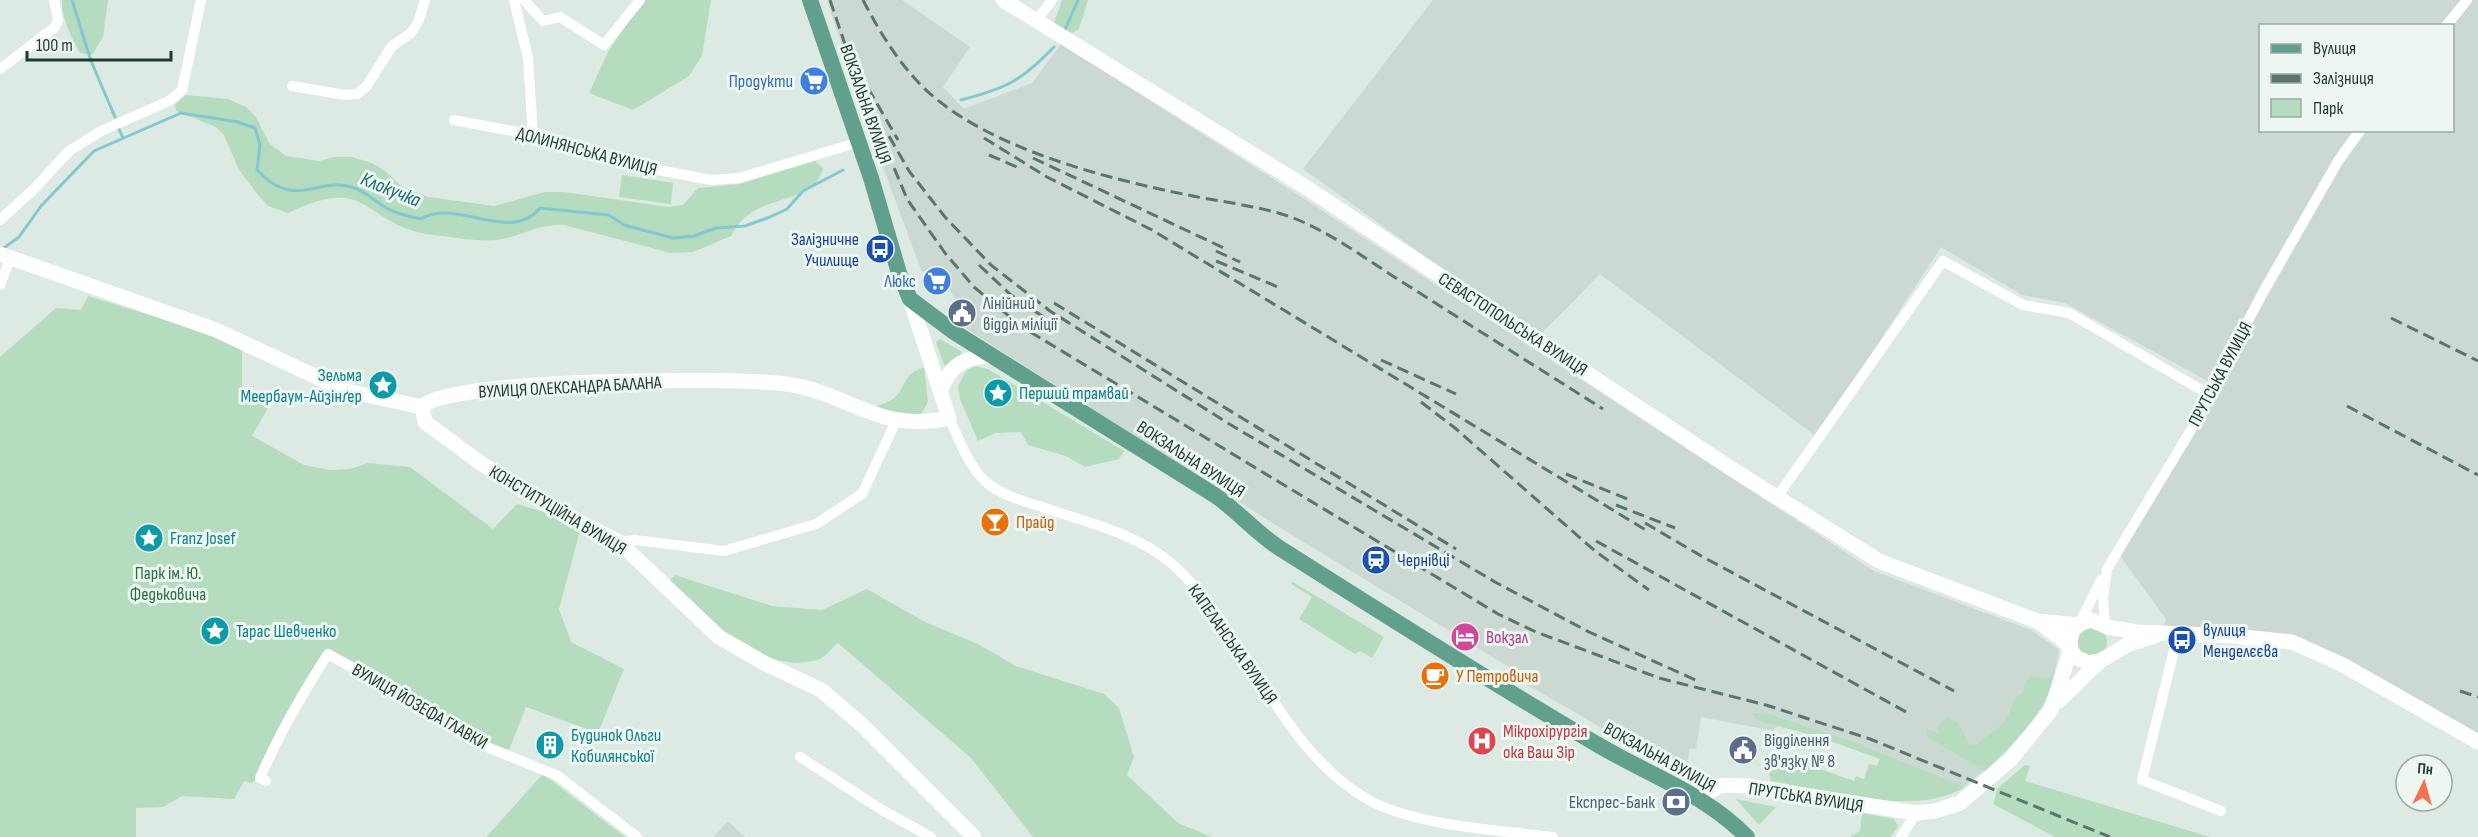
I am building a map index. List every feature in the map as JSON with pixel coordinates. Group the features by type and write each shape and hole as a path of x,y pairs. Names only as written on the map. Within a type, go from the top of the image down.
{"main road":[{"name":"ВОКЗАЛЬНА ВУЛИЦЯ","path":"810,0 859,142 899,273 910,299 964,338 1216,496 1242,514 1265,539 1450,657 1603,748 1701,800 1734,823 1747,837"}],"street":[{"path":"0,69 55,27 58,20 54,0"},
{"path":"0,220 34,189 69,151 101,131 170,101 182,90 201,0"},
{"path":"292,86 345,95 357,94 366,87 392,46 411,33 419,20 424,0"},
{"path":"514,0 528,58 533,135"},
{"path":"524,0 543,21 560,17 604,45 640,0"},
{"name":"СЕВАСТОПОЛЬСЬКА ВУЛИЦЯ","path":"1003,0 1304,186 1879,561 2037,621"},
{"path":"1036,21 1052,0"},
{"path":"2448,24 2467,0"},
{"name":"ДОЛИНЯНСЬКА ВУЛИЦЯ","path":"454,120 533,135 611,162 711,180 739,178 859,142"},
{"name":"ПРУТСЬКА ВУЛИЦЯ","path":"2106,626 2103,599 2106,569 2210,394 2338,161 2360,132"},
{"path":"0,285 5,257 216,330 347,391 422,407"},
{"path":"1778,497 1943,261 2023,305 2068,313 2210,394"},
{"name":"КАПЕЛАНСЬКА ВУЛИЦЯ","path":"910,299 949,418 974,466 995,489 1140,543 1170,562 1210,606 1297,736 1332,773 1376,804 1411,815 1553,837"},
{"path":"964,338 968,346 966,359"},
{"path":"941,390 950,372 966,359 993,356"},
{"name":"ВУЛИЦЯ ОЛЕКСАНДРА БАЛАНА","path":"422,407 435,398 520,386 601,382 747,381 789,384 810,389 859,410 896,421 925,423 949,418"},
{"name":"КОНСТИТУЦІЙНА ВУЛИЦЯ","path":"422,407 425,422 479,462 550,507 619,542 711,631 745,654 821,690 861,724 974,837"},
{"path":"619,542 635,540 724,552 816,524 862,494 896,421"},
{"path":"2071,649 2071,636 2106,569"},
{"path":"2037,621 2079,624 2093,620 2106,626 2170,634 2292,642 2343,665 2478,742"},
{"path":"2037,621 2083,661 2101,660 2113,644 2106,626"},
{"path":"2051,710 2076,681 2101,660 2129,644 2170,634"},
{"path":"2170,634 2142,780 2221,811"},
{"name":"ПРУТСЬКА ВУЛИЦЯ","path":"1701,800 1712,788 1748,786 1916,813 1948,807 1969,796 2011,759 2051,710 2071,649"},
{"name":"ВУЛИЦЯ ЙОЗЕФА ГЛАВКИ","path":"266,781 260,778 271,753 304,690 328,654 388,687 475,742 558,776 637,837"},
{"path":"800,757 882,810 931,837"},
{"path":"1901,837 1916,813"}],"shaded area":[{"path":"827,0 902,0 970,47 943,87 964,109 1032,83 1061,44 1306,200 1874,571 2031,630 2059,650 2051,691 2022,733 2003,754 1959,791 1881,758 1779,724 1773,731 1701,717 1696,749 1689,749 1688,761 1650,753 1628,743 1517,679 1519,674 1504,664 1287,532 951,319 958,306 938,265 922,272 868,127"},
{"path":"1433,0 2462,0 2441,24 2259,24 2259,132 2354,132 2211,383 2065,303 2022,295 1941,247 1817,437 1600,274 1538,337 1303,169"},
{"path":"2473,0 2478,0 2478,740 2292,641 2162,633 2166,619 2120,556 2342,165 2366,132 2454,132 2454,25"},
{"path":"728,821 745,837 714,837"}],"green space":[{"path":"62,0 108,0 103,37 92,55 80,53 65,21"},
{"path":"643,0 711,0 702,56 689,76 633,110 589,93 608,52"},
{"path":"1062,0 1088,0 1079,29 1072,33 1054,23"},
{"path":"186,95 228,99 246,107 256,117 269,143 286,156 319,161 335,157 352,157 372,163 385,171 402,187 428,197 494,206 545,192 564,192 669,207 683,205 698,188 740,184 815,161 823,168 817,181 807,189 753,212 741,222 731,236 693,252 671,253 564,225 546,226 497,240 465,239 410,230 352,200 336,198 316,202 288,213 268,206 239,170 224,135 216,127 176,111 175,105"},
{"path":"622,175 673,183 671,204 619,197"},
{"name":"Парк ім. Ю. Федьковича","path":"88,296 217,336 242,347 242,387 272,401 252,436 304,465 330,470 350,469 368,463 410,467 493,529 517,504 564,518 581,527 559,609 571,642 624,669 598,733 526,707 509,750 477,739 327,650 257,778 252,783 244,781 234,799 182,796 163,807 136,808 136,837 0,837 0,357 56,308 81,310"},
{"path":"940,339 961,351 962,356 948,366 944,365 936,342"},
{"path":"975,366 988,369 1124,451 1119,459 1085,467 1066,456 1028,445 1021,432 995,433 978,441 960,399 958,386 967,370"},
{"path":"924,368 928,402 920,416 872,408 893,399 910,375"},
{"path":"675,575 772,606 822,610 867,589 925,622 978,644 1016,666 1104,694 1119,708 1134,757 1127,775 1178,823 1212,837 1033,837 971,758 838,643 820,659 796,663 775,659 755,651 718,626 669,581"},
{"path":"1293,582 1384,637 1372,658 1360,651 1355,654 1299,619 1312,597 1291,584"},
{"path":"2092,627 2103,631 2107,642 2103,653 2092,657 2081,653 2077,642 2081,631"},
{"path":"2031,676 2053,679 2043,705 2026,729 1985,771 1926,736 1926,729 1939,734 1938,726 1947,717 1958,722 1969,745 1976,744 2007,719 2014,699 2023,692 2025,683"},
{"path":"1752,713 1769,714 1856,743 1964,787 1945,796 1897,801 1843,795 1771,781 1767,768 1774,753 1854,781 1856,776 1864,779 1869,764 1877,766 1880,759 1819,737 1756,720"},
{"path":"2025,765 2030,766 2025,781 2210,837 2055,837 1993,804 1998,788"},
{"path":"543,774 625,837 486,837"},
{"path":"1736,799 1776,807 1759,825"},
{"path":"1862,813 1894,819 1898,826 1891,837 1850,837 1860,831"}],"waterway":[{"path":"72,0 91,61 115,117"},
{"name":"Клокучка","path":"1064,32 1078,0"},
{"path":"961,100 1012,82 1032,68 1054,47"},
{"name":"Клокучка","path":"1,250 19,237 41,206 94,151 181,113 238,122 255,128 260,145 257,170 271,183 284,189 296,191 343,185 361,191 393,211 421,219 435,214 450,213 498,222 514,222 528,218 540,208 609,215 624,225 673,238 694,236 716,228 745,226 770,217 787,209 803,191 843,170"},
{"path":"119,129 123,138"}],"railway":[{"path":"830,0 854,71 907,199 945,253 974,287 1022,327 1498,614 1536,632 1659,678 1766,705 1870,739 2110,837"},
{"path":"863,0 888,43 911,74 944,105 974,125 1008,142 1081,169 1154,188 1261,209 1303,222 1343,243 1603,409"},
{"path":"868,88 898,140"},
{"path":"889,136 909,171 945,217 991,265 1050,311 1231,425 1495,582 1589,632 1700,682"},
{"path":"984,138 1047,177 1152,230 1649,532"},
{"path":"989,155 1017,167"},
{"path":"1033,158 1228,250"},
{"path":"1216,251 1240,262"},
{"path":"1216,261 1278,287"},
{"path":"979,265 1011,295 1054,324"},
{"path":"1054,303 1456,549"},
{"path":"2391,318 2478,361"},
{"path":"1381,360 1456,394"},
{"path":"1421,402 1455,428 1595,551 1649,590"},
{"path":"2347,406 2478,475"},
{"path":"1566,474 1630,500"},
{"path":"1616,505 1675,528"},
{"path":"1645,523 1703,557 1954,691"},
{"path":"1596,541 1908,713"},
{"path":"2460,691 2478,697"}],"place":[{"name":"Продукти","path":"814,81"},
{"name":"Залізничне Училище","path":"880,249"},
{"name":"Люкс","path":"937,281"},
{"name":"Лінійний відділ міліції","path":"962,313"},
{"name":"Зельма Меербаум-Айзінґер","path":"383,385"},
{"name":"Перший трамвай","path":"998,393"},
{"name":"Прайд","path":"995,522"},
{"name":"Franz Josef","path":"149,538"},
{"name":"Чернівці","path":"1376,560"},
{"name":"Тарас Шевченко","path":"215,631"},
{"name":"Вокзал","path":"1465,637"},
{"name":"вулиця Менделєєва","path":"2182,640"},
{"name":"У Петровича","path":"1435,676"},
{"name":"Мікрохірургія ока Ваш Зір","path":"1482,741"},
{"name":"Будинок Ольги Кобилянської","path":"550,745"},
{"name":"Відділення зв'язку № 8","path":"1743,750"},
{"name":"Eкспрес-Банк","path":"1676,802"}]}
